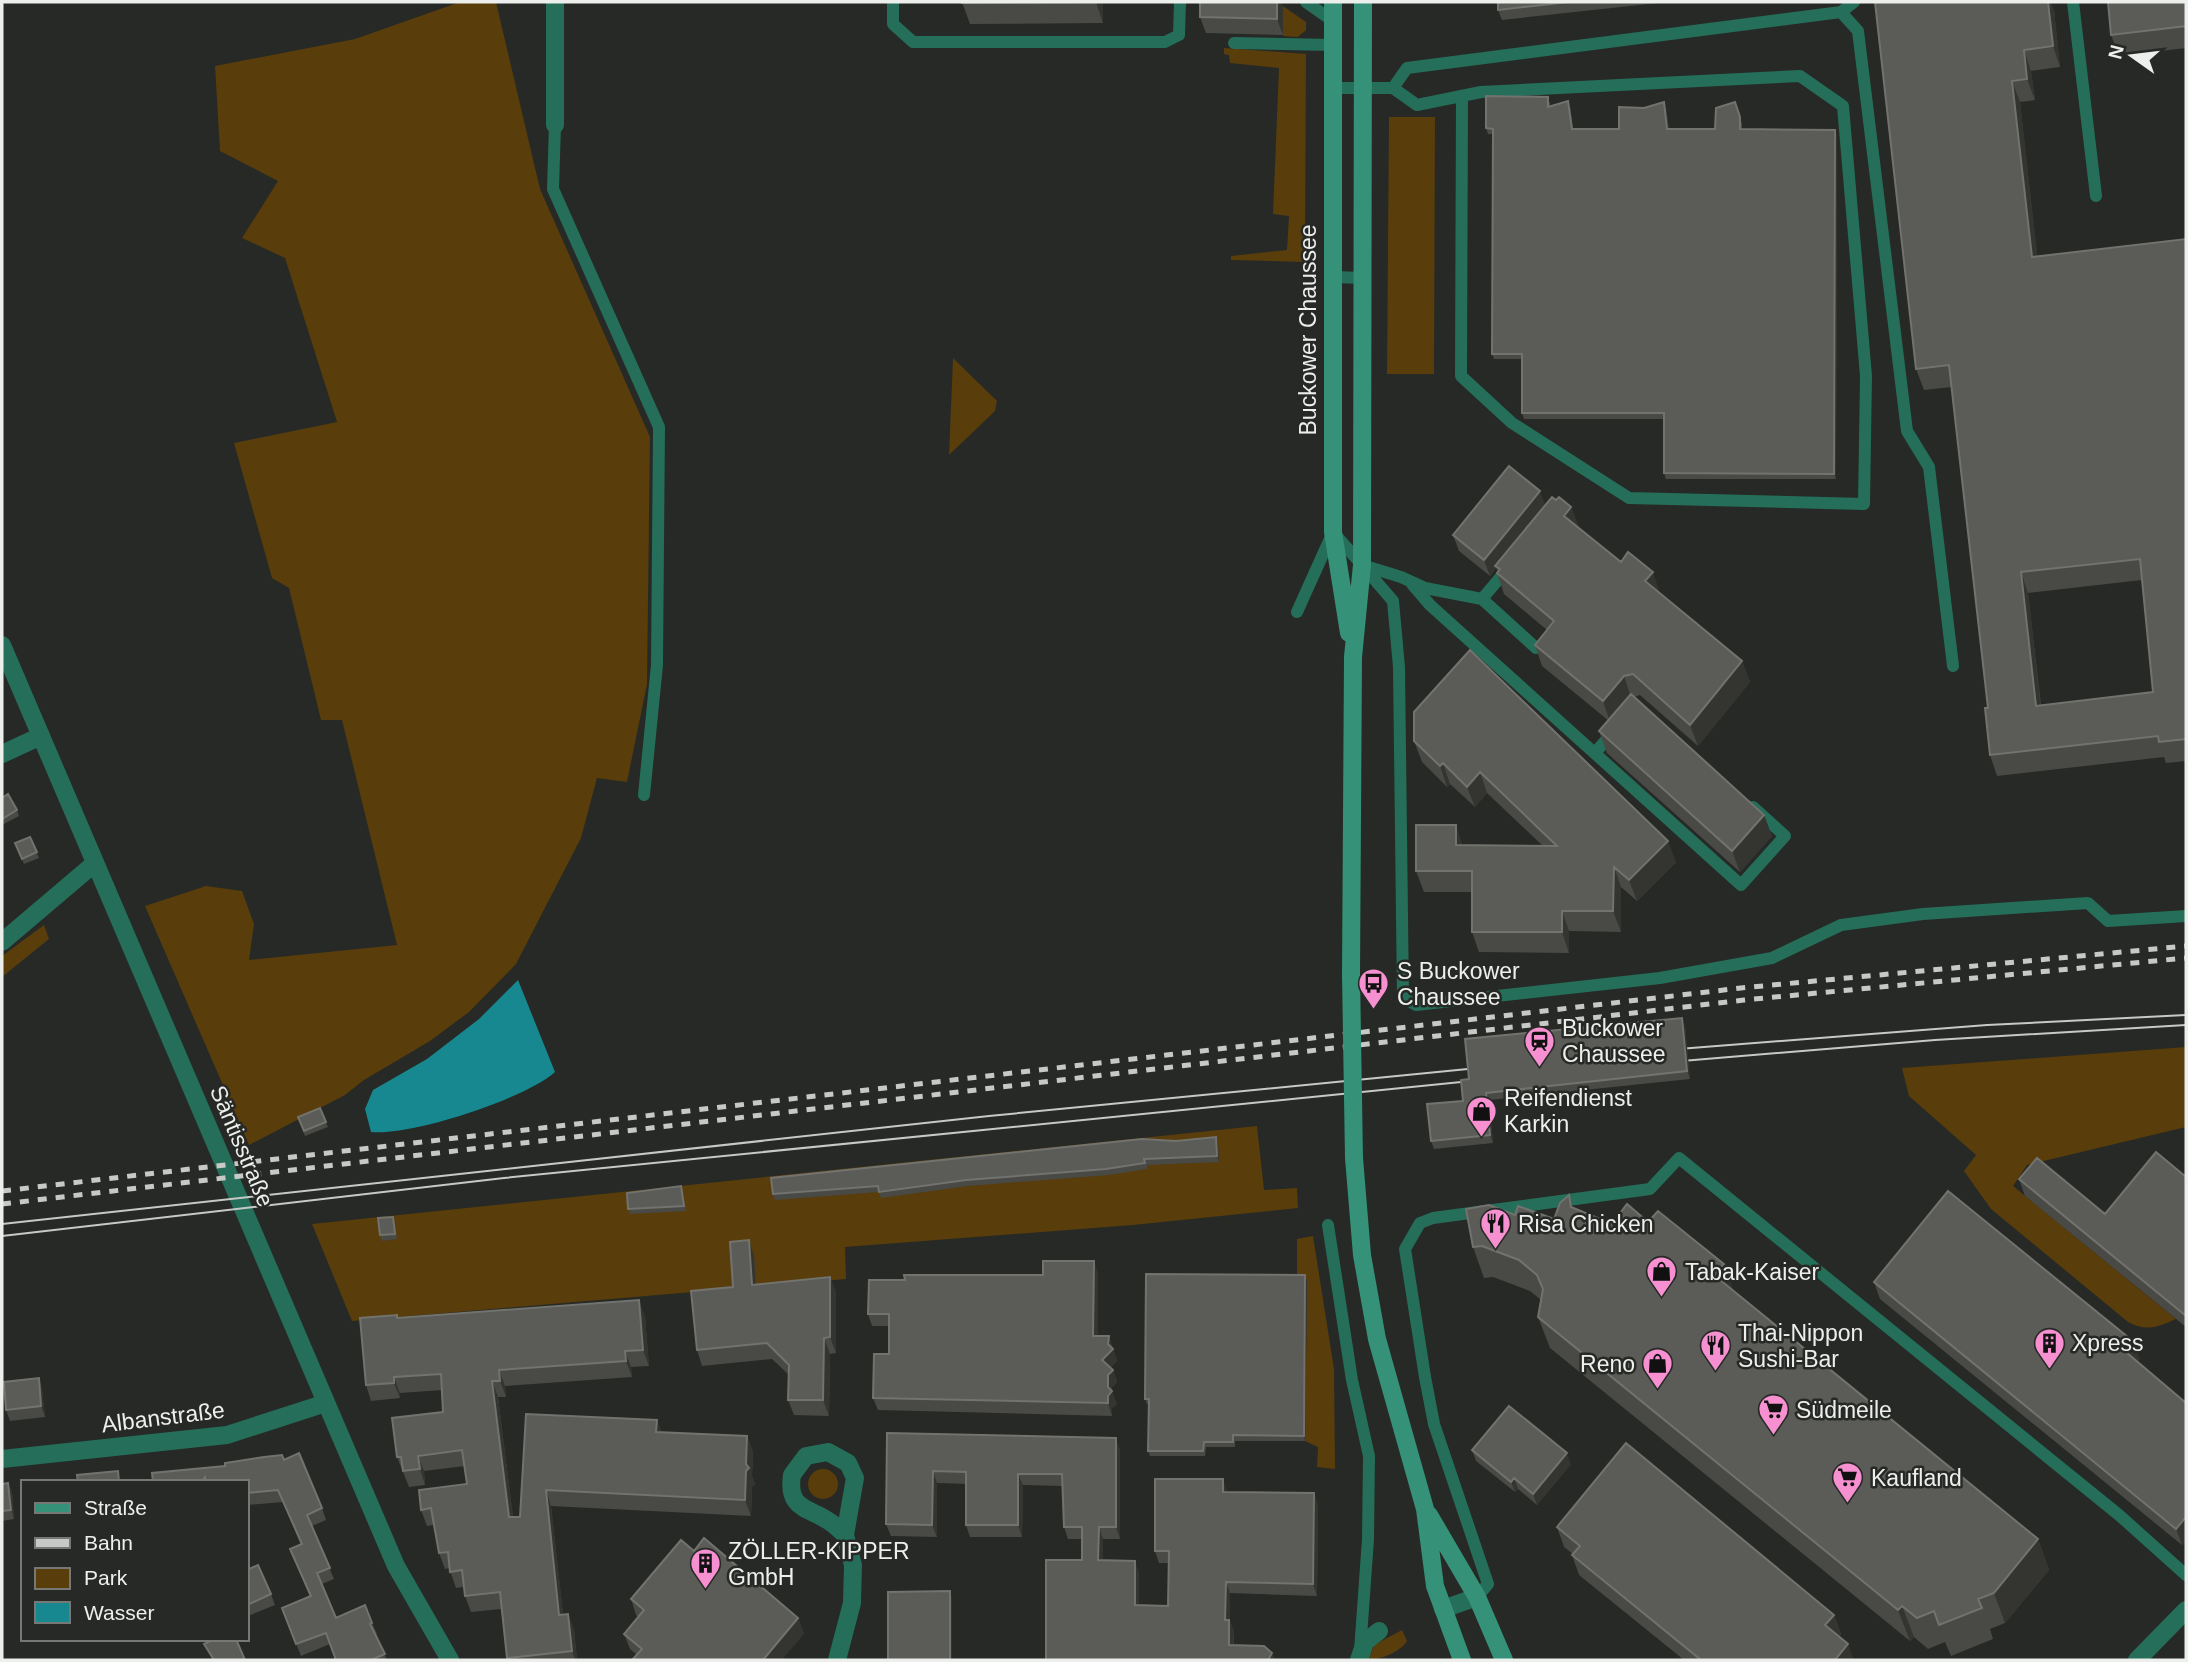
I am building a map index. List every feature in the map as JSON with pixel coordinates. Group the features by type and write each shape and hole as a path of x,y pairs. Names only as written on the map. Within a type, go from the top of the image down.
{"main road":[{"name":"Buckower Chaussee","path":"1333,2 1333,532 1353,657"},
{"name":"Buckower Chaussee","path":"1363,2 1362,565 1353,657 1351,975 1354,1158 1362,1255 1377,1339 1425,1509 1435,1586 1462,1660"},
{"name":"Buckower Chaussee","path":"1425,1509 1482,1591 1504,1660"}],"street":[{"path":"555,2 555,125"},
{"name":"Säntisstraße","path":"2,645 396,1566 450,1660"},
{"path":"2,754 41,736"},
{"path":"2,943 95,863"},
{"name":"Albanstraße","path":"2,1459 227,1435 326,1403"},
{"path":"837,1660 852,1604 853,1565 845,1535 856,1485 852,1470 842,1458 828,1452 806,1456 792,1475 794,1498 803,1510 827,1520 845,1535"},
{"path":"1443,1609 1482,1591"},
{"path":"2137,1660 2186,1610"},
{"path":"1359,1659 1364,1642 1379,1631"}],"lane":[{"path":"893,2 893,24 913,42 1165,42 1179,35 1180,2"},
{"path":"1306,2 1333,21"},
{"path":"1393,88 1407,68 1841,12 1854,2"},
{"path":"2073,2 2096,196"},
{"path":"1841,12 1858,31 1907,431 1929,467 1953,666"},
{"path":"1234,43 1333,45"},
{"path":"1333,88 1393,88 1418,105 1481,92 1800,76 1843,106 1866,376 1864,504 1629,498 1512,424 1461,376 1462,96"},
{"path":"555,125 553,189 659,427 657,665 644,795"},
{"path":"1333,277 1363,278"},
{"path":"1297,612 1333,532 1393,601 1399,667 1403,999 1416,1005 1660,978 1734,965 1772,958 1841,925 1909,916 2088,903 2108,921 2186,916"},
{"path":"1482,599 1514,559"},
{"path":"1362,565 1401,576 1412,584 1430,605 1741,885 1785,836 1746,800"},
{"path":"1412,584 1482,599 1536,648"},
{"path":"1595,753 1621,723"},
{"path":"1482,1591 1434,1424 1405,1249 1420,1223 1433,1218 1650,1189 1679,1158 2109,1507 2186,1575"},
{"path":"1328,1225 1352,1380 1368,1456 1368,1539 1359,1659"}],"green space":[{"path":"460,2 496,2 540,189 650,437 647,684 627,782 597,778 581,838 516,964 469,1012 430,1041 364,1080 345,1095 249,1145 145,906 206,886 242,891 254,924 249,960 397,945 342,720 321,720 289,588 272,578 234,443 337,422 285,258 242,238 278,181 220,151 215,66 355,39"},
{"path":"1283,6 1306,22 1306,30 1298,37 1283,36"},
{"path":"1224,48 1306,54 1305,262 1231,260 1231,256 1287,250 1289,216 1273,214 1279,68 1230,63 1229,55 1224,54"},
{"path":"1389,117 1435,117 1434,374 1387,374"},
{"path":"953,358 997,401 995,411 949,455"},
{"path":"44,925 49,939 2,977 2,956"},
{"path":"2186,1047 2186,1127 2027,1165 2013,1186 2176,1319 2152,1327 2141,1327 2128,1322 1991,1209 1964,1171 1976,1155 1909,1096 1902,1068"},
{"path":"1257,1126 1264,1190 1297,1188 1298,1208 1133,1225 845,1247 846,1279 352,1321 312,1224"},
{"path":"1313,1236 1334,1369 1335,1469 1317,1467 1318,1447 1305,1441 1307,1281 1297,1280 1297,1239"},
{"path":"823,1469 829,1470 837,1478 837,1490 829,1498 823,1499 817,1498 809,1490 808,1484 809,1478 817,1470"},
{"path":"1402,1630 1407,1641 1400,1649 1378,1659 1368,1660 1374,1645"}],"water":[{"path":"518,980 555,1072 519,1093 467,1114 412,1128 371,1132 365,1109 373,1090 427,1059 479,1019"}],"building":[{"path":"962,2 1096,2 962,3"},
{"path":"1200,2 1277,2 1277,19 1200,17"},
{"path":"1498,2 1569,2 1498,10"},
{"path":"1875,2 2048,2 2053,46 2024,50 2027,79 2012,81 2032,257 2186,239 2186,739 2159,742 2158,736 1990,755 1985,708 1988,708 1949,365 1916,369","holes":["2140,559 2153,692 2036,706 2021,572"]},
{"path":"2108,2 2186,2 2186,26 2111,35"},
{"path":"1486,96 1548,97 1548,107 1568,101 1572,129 1619,129 1619,107 1644,108 1664,102 1667,129 1715,129 1716,108 1735,102 1740,117 1740,129 1835,130 1834,474 1664,473 1664,413 1522,413 1522,354 1492,354 1493,129 1486,128"},
{"path":"1509,466 1540,491 1484,560 1453,535"},
{"path":"1552,497 1556,500 1559,497 1571,507 1564,516 1621,562 1628,552 1653,572 1645,581 1742,661 1690,725 1633,674 1624,676 1603,701 1535,645 1554,621 1497,573 1500,569 1495,566"},
{"path":"1470,650 1668,841 1629,880 1614,867 1613,911 1562,911 1562,932 1472,932 1472,871 1416,871 1416,825 1456,825 1456,845 1557,846 1480,772 1467,787 1443,763 1440,766 1414,741 1414,712"},
{"path":"1631,694 1764,815 1732,851 1599,731"},
{"path":"8,794 17,810 2,819 2,798"},
{"path":"30,837 37,852 22,859 15,843"},
{"path":"1682,1018 1687,1071 1486,1093 1490,1135 1431,1141 1427,1104 1463,1101 1461,1080 1469,1079 1465,1039"},
{"path":"320,1108 326,1122 304,1131 298,1117"},
{"path":"1216,1137 1217,1156 1144,1159 1145,1163 1106,1169 966,1180 879,1192 878,1186 773,1194 771,1178 1142,1139 1176,1141"},
{"path":"2156,1152 2186,1177 2186,1316 2019,1179 2037,1158 2105,1214"},
{"path":"681,1186 684,1206 628,1209 627,1193"},
{"name":"Xpress","path":"1948,1191 2134,1342 2126,1352 2186,1403 2186,1517 2176,1529 1874,1282"},
{"name":"Südmeile","path":"1569,1195 1571,1207 1612,1224 1627,1204 1648,1222 1658,1211 1724,1264 1714,1275 2038,1539 1994,1593 1978,1599 1982,1608 1939,1625 1934,1611 1917,1618 1902,1606 1898,1610 1538,1317 1543,1289 1537,1275 1519,1260 1482,1246 1473,1247 1466,1209 1489,1205 1515,1215 1518,1206 1554,1219 1560,1203"},
{"path":"393,1217 395,1234 380,1235 378,1218"},
{"path":"749,1240 752,1285 830,1277 830,1337 824,1338 823,1400 788,1400 789,1365 767,1343 697,1350 691,1291 733,1287 730,1242"},
{"path":"1043,1261 1094,1261 1093,1336 1109,1336 1108,1344 1113,1349 1102,1360 1113,1370 1108,1375 1108,1387 1112,1391 1108,1396 1108,1403 873,1398 874,1354 889,1354 889,1314 868,1314 869,1280 905,1280 904,1275 1043,1275"},
{"path":"1146,1274 1305,1275 1304,1436 1233,1435 1233,1442 1204,1442 1203,1451 1148,1451 1149,1399 1145,1399"},
{"path":"639,1300 643,1350 625,1351 626,1361 499,1370 500,1381 492,1381 509,1517 520,1517 526,1414 657,1420 656,1432 747,1436 746,1464 749,1468 746,1471 745,1500 546,1490 559,1615 568,1614 572,1651 507,1658 500,1592 465,1596 462,1570 450,1572 448,1552 439,1553 431,1508 421,1510 419,1490 467,1484 462,1450 418,1456 420,1469 403,1471 401,1457 397,1457 392,1418 443,1412 441,1374 394,1377 394,1383 366,1385 360,1318 397,1315 397,1318"},
{"path":"39,1378 41,1406 6,1410 4,1382"},
{"path":"1509,1406 1567,1453 1533,1494 1514,1478 1511,1482 1472,1450"},
{"path":"887,1433 1116,1438 1116,1527 1099,1527 1098,1560 1135,1561 1135,1605 1168,1606 1169,1551 1155,1551 1155,1479 1223,1479 1223,1492 1314,1493 1313,1584 1226,1582 1225,1620 1229,1620 1229,1645 1264,1646 1272,1653 1268,1660 1046,1660 1046,1560 1082,1560 1082,1527 1064,1527 1062,1474 1018,1474 1018,1525 966,1525 966,1472 933,1471 932,1525 886,1524"},
{"path":"1626,1443 1834,1615 1825,1625 1848,1644 1835,1660 1701,1660 1572,1555 1580,1546 1557,1527"},
{"path":"299,1453 322,1508 307,1515 330,1568 317,1573 336,1618 365,1605 372,1623 370,1624 385,1654 371,1660 336,1660 326,1633 296,1644 282,1608 311,1596 290,1549 302,1544 278,1490 248,1493 248,1480 205,1480 205,1477 203,1480 153,1480 152,1473 225,1466 225,1463 282,1455 284,1460"},
{"path":"118,1471 119,1480 78,1480 77,1475"},
{"path":"8,1483 11,1510 2,1511 2,1484"},
{"name":"ZÖLLER-KIPPER GmbH","path":"704,1538 798,1618 763,1660 632,1660 642,1649 624,1634 644,1610 631,1599 681,1540 694,1551"},
{"path":"258,1565 271,1594 248,1605 248,1570"},
{"path":"950,1591 950,1660 888,1660 888,1592"},
{"path":"211,1641 237,1641 245,1660 214,1660 204,1644"}],"tram line":[{"path":"1666,1050 1987,1025 2186,1015"},
{"path":"1670,1062 1935,1040 2186,1025"},
{"path":"2,1224 989,1116 1488,1067"},
{"path":"2,1236 504,1178 1481,1080"}],"railway":[{"path":"2,1191 1741,988 2186,946"},
{"path":"2,1204 1744,1000 2186,958"}],"place":[{"name":"S Buckower Chaussee","path":"1374,1011"},
{"name":"Buckower Chaussee","path":"1539,1068"},
{"name":"Reifendienst Karkin","path":"1481,1138"},
{"name":"Risa Chicken","path":"1495,1251"},
{"name":"Tabak-Kaiser","path":"1662,1299"},
{"name":"Xpress","path":"2049,1370"},
{"name":"Thai-Nippon Sushi-Bar","path":"1715,1373"},
{"name":"Reno","path":"1658,1391"},
{"name":"Südmeile","path":"1773,1437"},
{"name":"Kaufland","path":"1848,1505"},
{"name":"ZÖLLER-KIPPER GmbH","path":"705,1591"}]}
